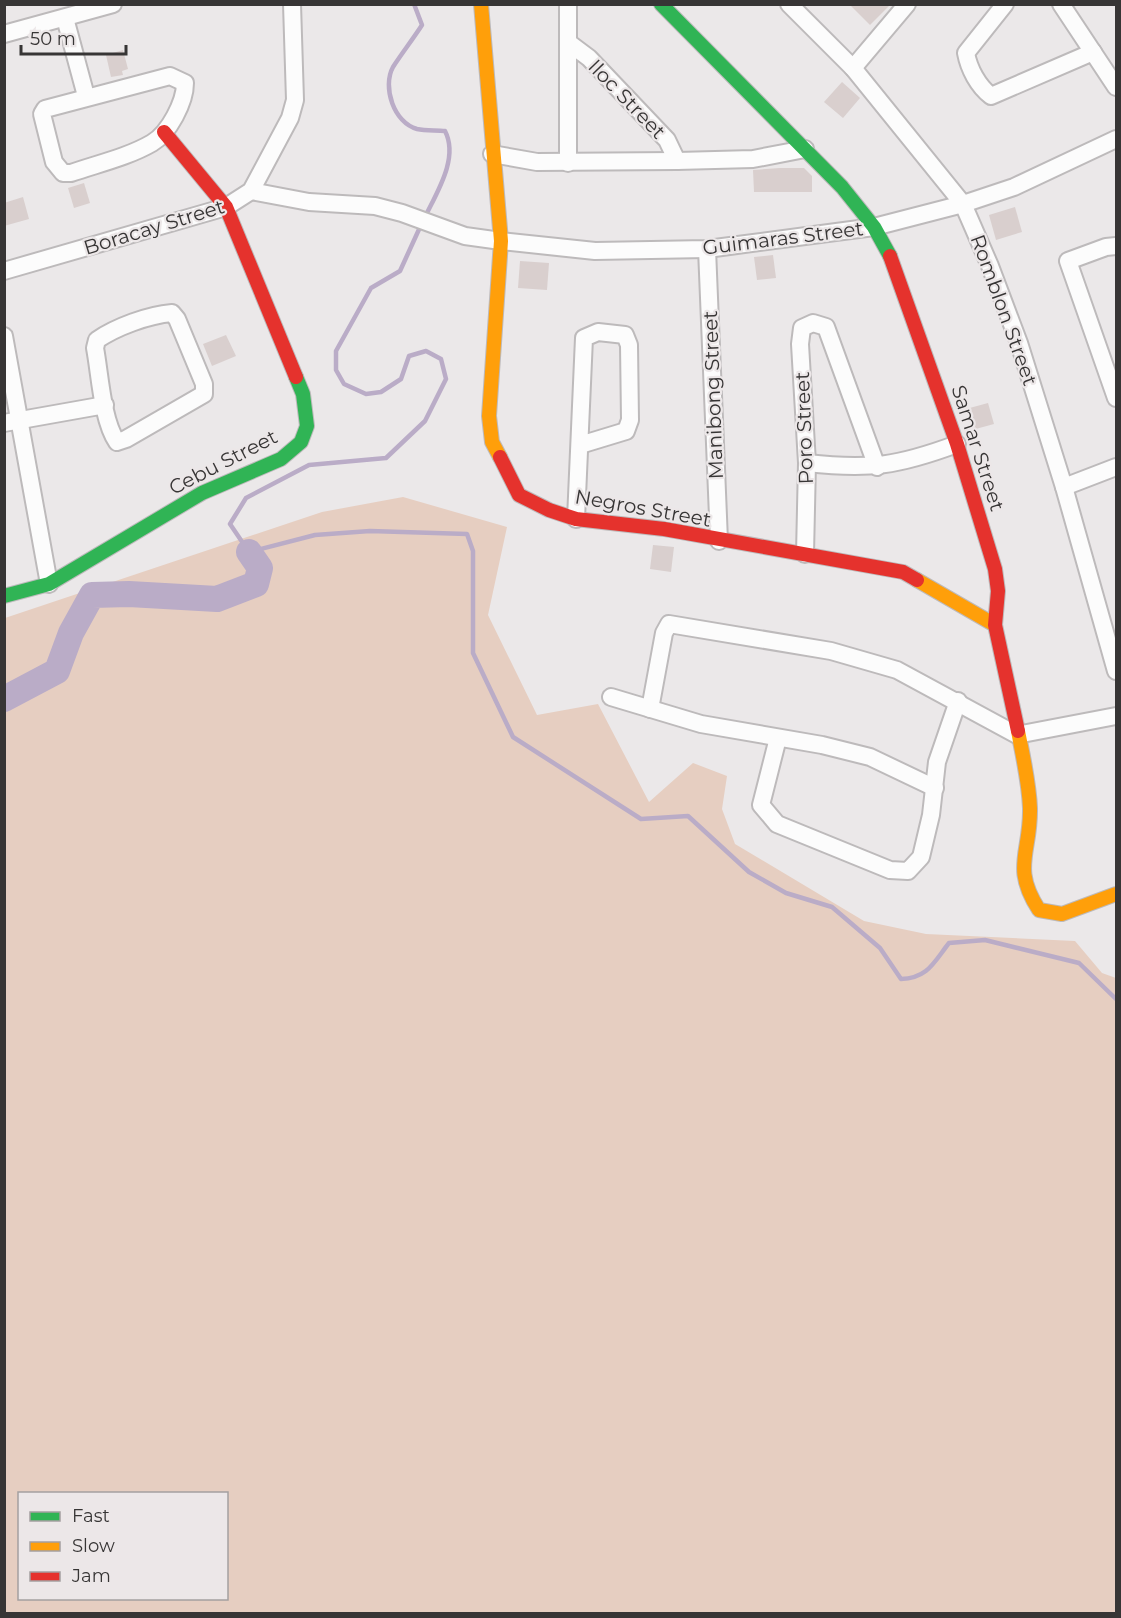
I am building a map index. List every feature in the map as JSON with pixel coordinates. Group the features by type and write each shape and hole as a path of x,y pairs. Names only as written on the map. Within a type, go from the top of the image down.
{"street":[{"path":"4,34 113,4"},
{"name":"Boracay Street","path":"4,271 226,207 251,191 276,148 294,100 292,4"},
{"name":"Negros Street","path":"481,4 501,241 489,416 492,442 519,495 549,510 576,519 664,530 903,572 995,625"},
{"path":"568,4 568,163"},
{"name":"Samar Street","path":"661,4 842,187 874,227 894,262 957,444 995,569 998,591 995,625 1027,775 1030,810 1023,876 1028,893 1039,910 1062,914 1116,894"},
{"name":"Romblon Street","path":"789,4 853,68 963,204 990,266 1019,344 1064,487 1116,671"},
{"path":"853,68 907,4"},
{"path":"1005,4 966,53 968,64 983,90 991,96 1094,52"},
{"path":"1060,4 1116,87"},
{"path":"65,18 86,96"},
{"name":"Iloc Street","path":"569,43 589,58 667,140 677,161"},
{"path":"170,76 185,83 185,95 164,132 152,143 71,173 63,173 54,162 42,114 53,105 170,76"},
{"name":"Cebu Street","path":"4,596 49,584 202,494 281,459 301,442 307,426 303,394 226,207 164,132"},
{"name":"Guimaras Street","path":"251,191 309,202 375,206 402,213 465,236 501,241 595,251 708,249 874,227 963,204 1014,186 1116,139"},
{"path":"492,154 537,162 568,163 753,159 805,149"},
{"path":"1116,246 1106,247 1068,261 1114,378 1116,398"},
{"name":"Manibong Street","path":"708,249 719,541"},
{"path":"172,313 177,319 204,384 204,394 201,399 126,440 117,442 112,434 105,405 95,348 97,340 118,329 162,314 172,313"},
{"name":"Poro Street","path":"805,554 807,463 800,344 802,328 813,323 826,327 877,467"},
{"path":"576,519 584,339 598,332 625,335 629,345 630,420 626,431 614,437 580,445"},
{"path":"4,336 13,422 49,584"},
{"path":"13,422 105,405"},
{"path":"807,463 877,467 921,457 957,444"},
{"path":"1064,487 1116,467"},
{"path":"650,710 664,633 669,624 831,651 897,670 1017,735 1116,716"},
{"path":"611,697 701,724 870,757 935,788"},
{"path":"778,738 761,805 777,824 890,870 908,871 921,857 935,788 937,762 958,701"}],"shaded area":[{"path":"403,497 507,527 488,615 537,715 598,704 649,802 693,763 727,776 722,809 735,844 864,921 926,934 1075,941 1102,973 1116,978 1116,1613 5,1613 5,618 322,512"}],"building":[{"path":"849,4 891,4 870,25"},
{"path":"123,50 128,69 122,71 123,75 111,77 106,55"},
{"path":"842,82 860,98 843,118 824,102"},
{"path":"804,168 812,176 812,192 754,192 753,170"},
{"path":"84,183 90,203 74,208 68,188"},
{"path":"23,197 29,219 4,226 4,203"},
{"path":"1015,207 1022,232 996,240 989,215"},
{"path":"773,255 776,278 757,280 754,257"},
{"path":"520,261 549,263 547,290 518,288"},
{"path":"226,335 236,356 212,366 203,344"},
{"path":"988,403 994,424 972,430 966,409"},
{"path":"653,545 674,547 671,572 650,569"}],"waterway":[{"path":"414,4 422,25 393,67 389,84 392,103 402,120 417,129 445,131 449,141 445,175 425,217"},
{"path":"421,225 400,271 371,288 336,351 336,370 344,384 366,394 381,392 401,379 409,356 426,351 441,359 446,379 425,421 386,458 309,465 246,498 230,524 249,552 315,535 370,531 467,534 473,551 473,653 513,737 641,819 688,816 749,872 786,893 832,907 880,948 901,979 918,976 930,968 949,943 985,940 1079,963 1116,999"},
{"path":"4,699 57,671 71,633 92,595 129,594 217,599 256,584 260,568 249,552"}],"traffic: fast":[{"path":"661,4 842,187 874,227 890,256"},
{"path":"4,596 49,584 202,493 281,459 301,442 307,426 303,394 296,377"}],"traffic: slow":[{"path":"481,4 501,241 489,416 492,442 500,457"},
{"path":"917,580 995,625"},
{"path":"1018,731 1030,808 1024,871 1026,882 1039,910 1062,914 1116,894"}],"traffic: jam":[{"path":"164,132 226,207 296,377"},
{"path":"890,256 957,444 995,569 998,591 995,625 1018,731"},
{"path":"500,457 519,495 549,510 576,519 664,529 903,572 917,580"}]}
